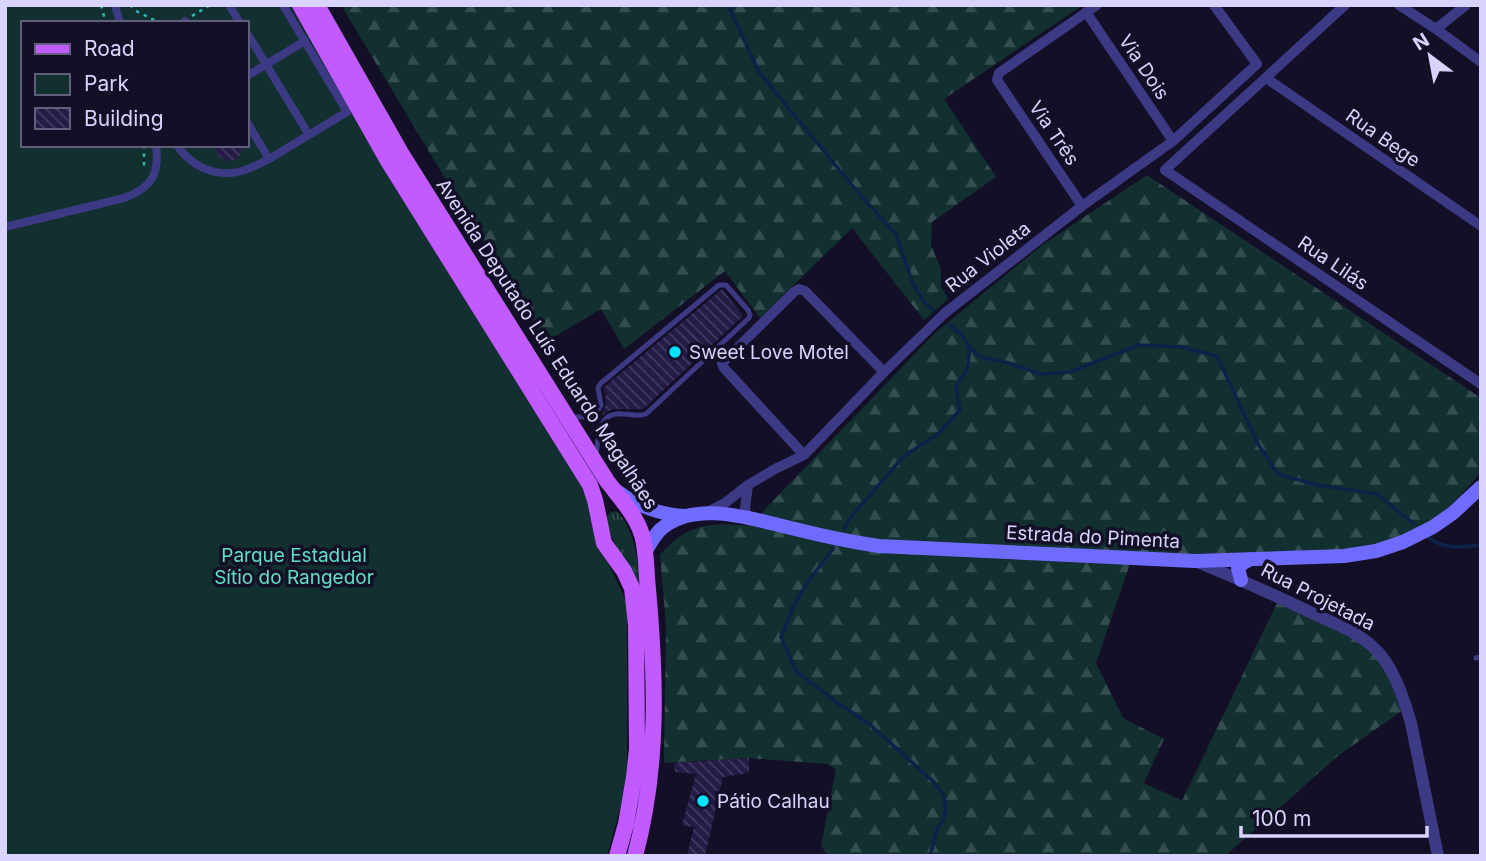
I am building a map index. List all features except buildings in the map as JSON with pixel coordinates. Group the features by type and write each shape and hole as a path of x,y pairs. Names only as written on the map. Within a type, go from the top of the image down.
{"main road":[{"name":"Avenida Deputado Luís Eduardo Magalhães","path":"300,5 388,161 590,485 604,543 629,580 636,625 637,749 626,824 617,856"},
{"name":"Avenida Deputado Luís Eduardo Magalhães","path":"317,5 401,153 642,533 652,624 653,744 649,790 635,856"},
{"name":"Estrada do Pimenta","path":"612,487 642,506 687,516"},
{"name":"Estrada do Pimenta","path":"645,552 662,528 687,516 703,513 728,514 834,539 879,546 1195,561 1345,556 1376,551 1433,527 1481,487"},
{"path":"598,520 602,510 610,504 621,505 630,511"},
{"path":"1241,580 1238,568 1251,559"}],"street":[{"path":"229,5 239,21"},
{"path":"179,147 188,159 205,170 223,173 242,171 269,159 348,112 283,5"},
{"path":"1086,12 1097,5"},
{"name":"Rua Violeta","path":"703,513 725,503 748,485 804,454 945,313 1082,206 1173,141 1256,64 1214,5"},
{"path":"1266,78 1345,5"},
{"path":"1399,5 1439,25 1481,62"},
{"path":"1439,25 1466,5"},
{"name":"Via Três","path":"1082,206 997,80 999,73 1086,12"},
{"name":"Via Dois","path":"1086,12 1173,141"},
{"path":"248,35 309,135"},
{"path":"248,75 305,41"},
{"name":"Rua Lilás","path":"1266,78 1165,170 1481,384"},
{"name":"Rua Bege","path":"1266,78 1481,226"},
{"path":"248,124 269,159"},
{"path":"5,227 137,193 146,187 154,174 156,147"},
{"path":"804,454 724,368 722,364 725,360 799,289 805,291 884,372"},
{"path":"747,518 745,508 748,485"},
{"name":"Rua Projetada","path":"1195,561 1344,628 1373,646 1384,660 1405,701 1438,856"}],"lane":[{"path":"567,418 596,414 601,405 598,388 600,384 719,285 726,285 748,310 749,318 646,414 612,414 606,418 601,424 595,462"}],"path":[{"path":"130,5 156,21"}],"green space":[{"name":"Parque Estadual Sítio do Rangedor","path":"5,5 290,5 586,487 605,556 627,603 627,784 607,856 5,856"},
{"path":"341,5 1083,5 944,99 996,177 932,222 931,245 941,269 941,286 948,299 924,320 852,228 760,318 725,271 624,349 601,309 544,343"},
{"path":"1147,175 1481,398 1481,472 1432,523 1367,551 1133,555 1096,663 1123,718 1164,739 1144,783 1182,801 1277,603 1345,634 1369,649 1384,670 1403,710 1339,755 1225,856 828,856 821,846 836,769 827,764 749,758 664,763 666,625 660,555 680,536 701,527 724,524 751,526 935,333 1041,246"},
{"path":"616,511 629,529 633,542 644,605 605,522 605,517"}],"waterway":[{"path":"728,5 759,72 860,195 896,234 913,284 924,302 933,310"},
{"path":"844,529 851,517 903,457 938,434 960,410 956,386 967,370 970,348 961,334 948,324"},
{"path":"970,348 981,357 1041,374 1070,372 1139,345 1182,347 1217,356 1258,444 1278,474 1317,485 1377,494 1414,524"},
{"path":"1429,538 1447,546 1481,545"},
{"path":"833,549 794,605 781,637 796,671 868,723 934,782 944,796 946,809 930,856"}],"place":[{"name":"Sweet Love Motel","path":"675,352"},
{"name":"Pátio Calhau","path":"703,801"}]}
